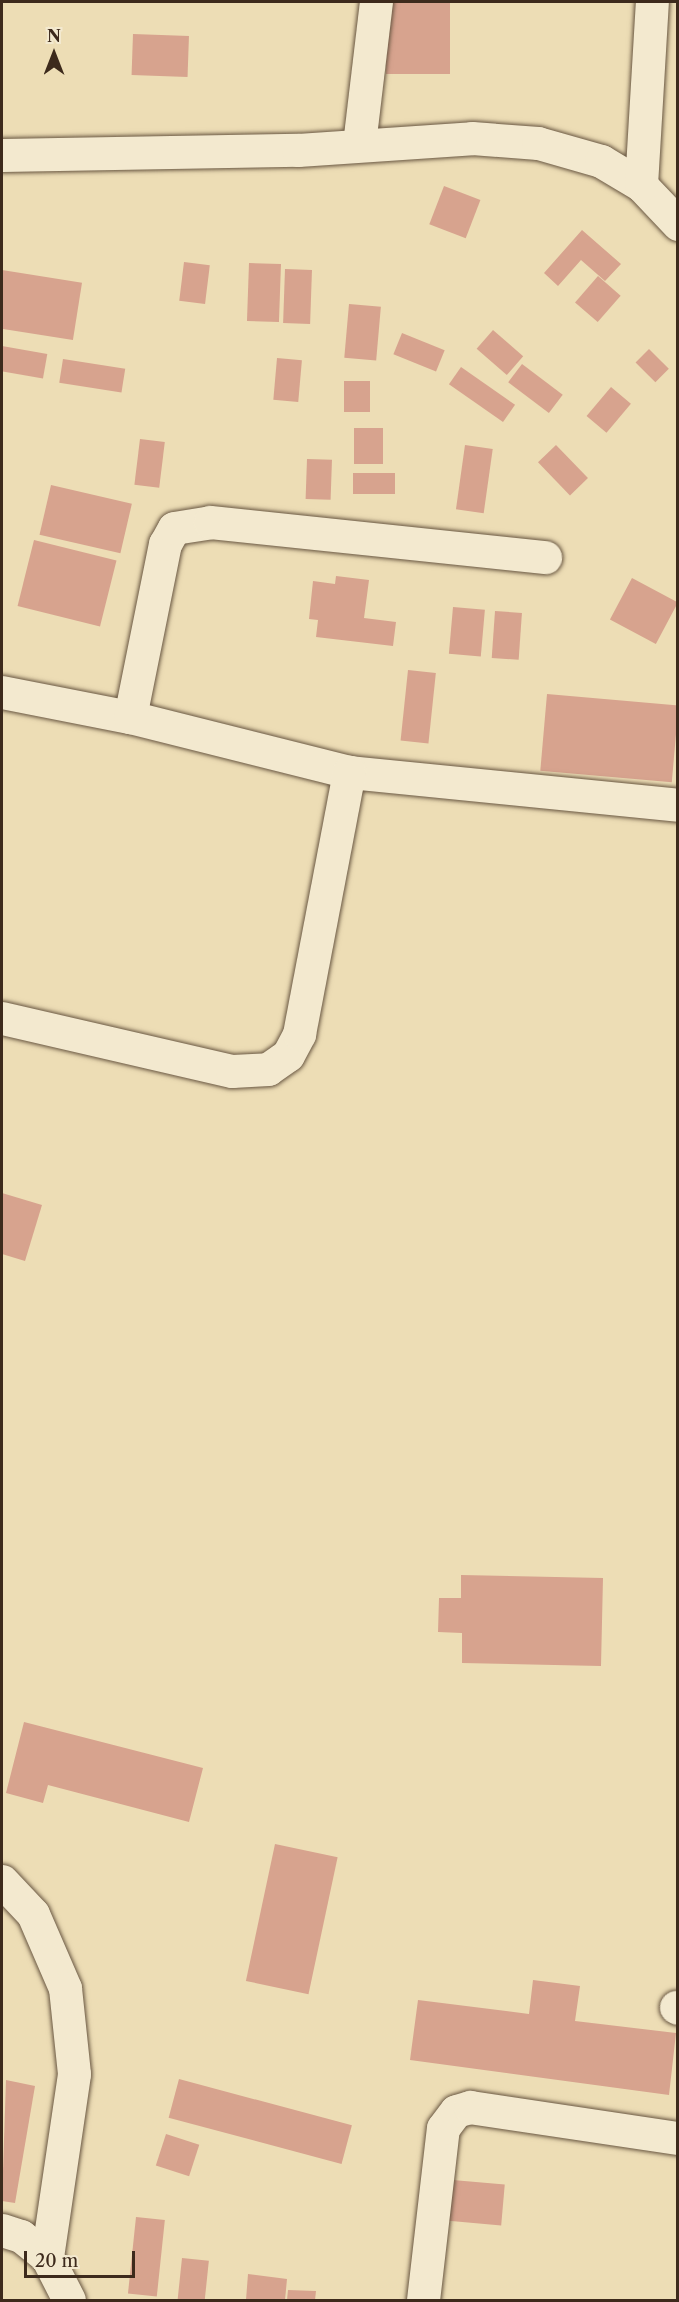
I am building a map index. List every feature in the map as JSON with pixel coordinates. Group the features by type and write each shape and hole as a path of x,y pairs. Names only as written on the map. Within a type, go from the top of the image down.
{"street":[{"path":"358,144 376,2"},
{"path":"641,185 652,2"},
{"path":"2,155 358,144 472,138 538,143 601,161 641,185 678,224"},
{"path":"130,717 165,544 174,528 210,522 545,557"},
{"path":"2,692 130,717 349,772 678,805"},
{"path":"2,1018 232,1071 268,1069 288,1055 299,1034 349,772"},
{"path":"2,1881 33,1914 65,1988 74,2074 47,2257"},
{"path":"423,2301 443,2128 456,2111 471,2107 678,2138"},
{"path":"2,2230 21,2236 47,2257 69,2301"}],"building":[{"path":"386,2 450,2 450,74 386,74"},
{"path":"133,34 189,36 188,77 132,75"},
{"path":"444,186 480,200 466,238 429,224"},
{"path":"582,230 621,264 605,281 581,260 558,286 544,273"},
{"path":"184,262 210,265 205,304 179,301"},
{"path":"249,263 281,264 279,322 247,321"},
{"path":"285,269 312,270 310,324 283,323"},
{"path":"2,270 82,283 73,340 2,329"},
{"path":"598,276 621,296 598,322 575,302"},
{"path":"349,304 381,307 376,361 344,358"},
{"path":"493,330 523,356 507,375 477,349"},
{"path":"402,333 445,350 436,372 393,354"},
{"path":"2,346 47,354 43,379 2,371"},
{"path":"649,349 669,369 655,382 636,362"},
{"path":"277,358 302,360 298,402 273,400"},
{"path":"63,359 125,369 121,393 59,383"},
{"path":"522,364 563,395 549,413 508,382"},
{"path":"461,367 515,405 503,422 449,384"},
{"path":"344,381 370,381 370,412 344,412"},
{"path":"611,387 631,404 606,433 587,416"},
{"path":"354,428 383,428 383,464 354,464"},
{"path":"140,439 165,442 159,488 134,485"},
{"path":"465,445 493,449 484,513 456,509"},
{"path":"556,445 588,478 570,495 538,462"},
{"path":"307,459 332,460 331,500 306,499"},
{"path":"353,473 395,473 395,494 353,494"},
{"path":"51,485 132,504 120,553 40,535"},
{"path":"34,540 116,561 100,627 18,606"},
{"path":"336,576 369,580 364,618 396,622 393,646 316,637 318,620 309,619 313,581 335,584"},
{"path":"632,578 678,602 656,644 610,619"},
{"path":"453,607 485,610 481,657 449,654"},
{"path":"495,611 522,613 519,660 492,658"},
{"path":"408,670 436,673 428,744 401,741"},
{"path":"547,694 678,705 672,782 540,771"},
{"path":"2,1193 42,1205 25,1261 2,1254"},
{"path":"461,1575 603,1578 601,1666 462,1663 462,1633 438,1632 439,1598 461,1598"},
{"path":"24,1722 203,1768 189,1822 48,1785 43,1803 6,1793"},
{"path":"275,1844 338,1857 308,1994 246,1981"},
{"path":"533,1980 580,1986 575,2021 676,2033 669,2095 410,2060 418,2000 529,2014"},
{"path":"179,2079 352,2125 342,2164 169,2118"},
{"path":"6,2080 35,2086 15,2203 2,2201"},
{"path":"166,2134 199,2145 189,2176 156,2165"},
{"path":"441,2179 505,2185 501,2225 437,2220"},
{"path":"136,2217 165,2220 157,2297 128,2294"},
{"path":"182,2258 209,2261 205,2300 178,2300"},
{"path":"248,2274 287,2279 285,2300 246,2300"},
{"path":"288,2290 316,2291 315,2300 287,2300"}]}
